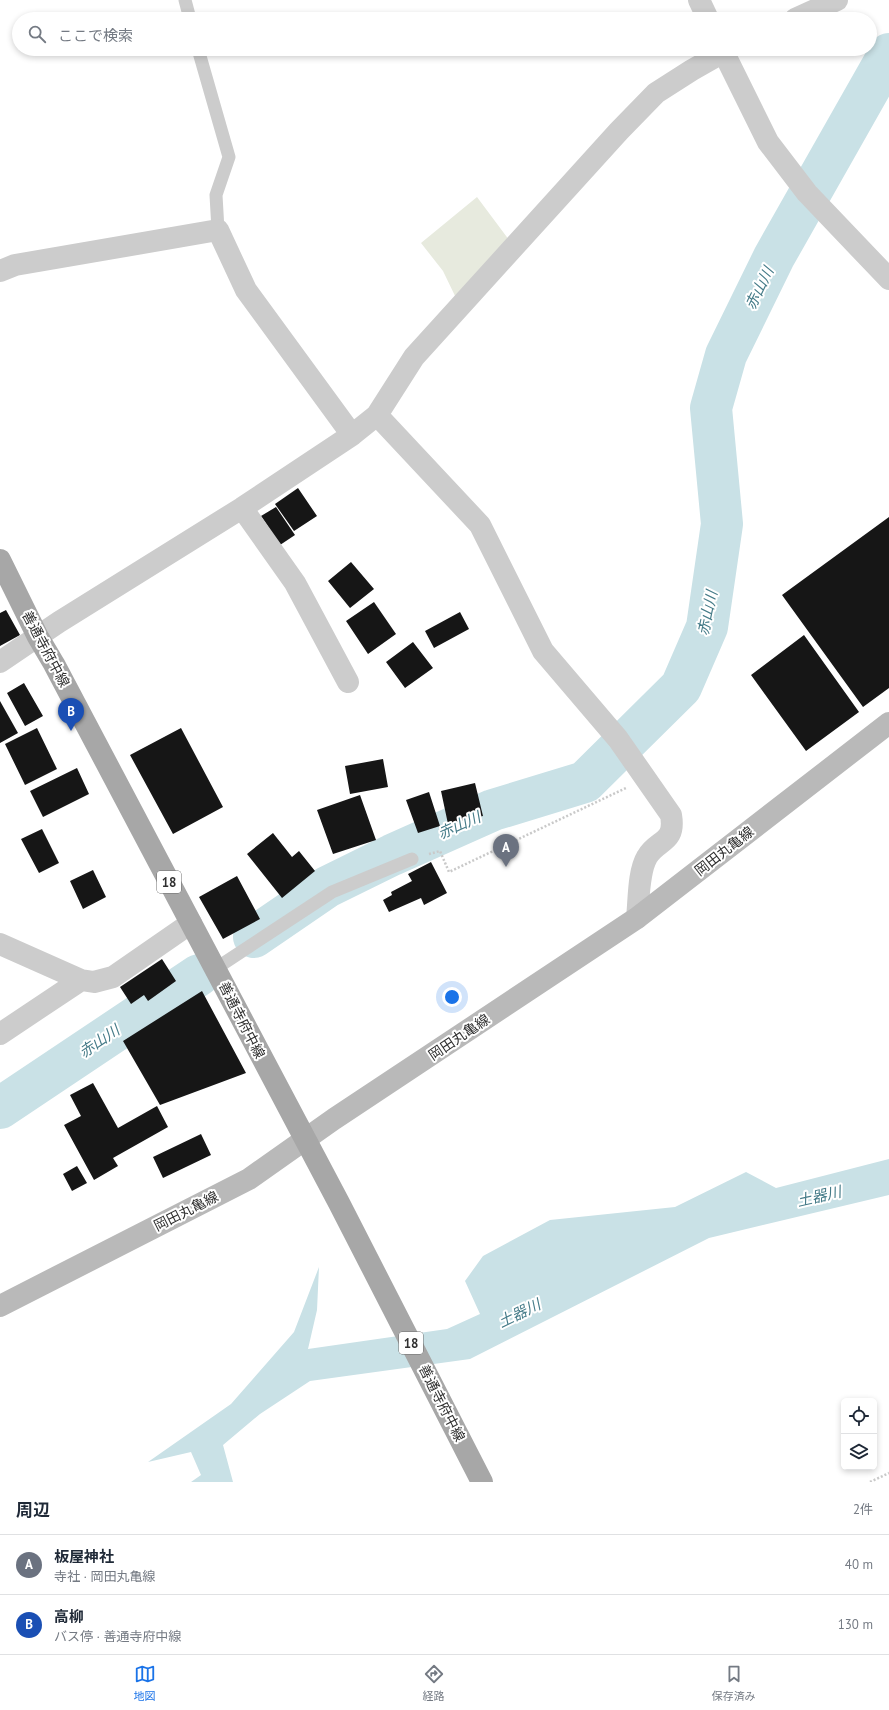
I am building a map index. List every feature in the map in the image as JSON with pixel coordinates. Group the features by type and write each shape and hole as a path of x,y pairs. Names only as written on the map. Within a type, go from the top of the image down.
{"main road":[{"name":"善通寺府中線","path":"0,560 38,637 54,664 339,1203 482,1482"},
{"name":"岡田丸亀線","path":"0,1306 249,1179 305,1141 334,1119 637,918 889,723"}],"street":[{"path":"699,0 705,12"},
{"path":"810,12 837,0"},
{"path":"0,662 242,508 378,415 414,357 619,131 656,93 715,56"},
{"path":"728,56 768,142 806,193 889,280"},
{"path":"0,271 15,265 218,230 246,290 352,434"},
{"path":"378,415 480,525 543,651 622,744 647,778 671,815 673,824 670,835 647,857 641,877 637,918"},
{"path":"242,508 295,583 348,682"},
{"path":"0,944 81,980 94,982 113,978 191,923"},
{"path":"0,1034 81,980"}],"lane":[{"path":"185,0 188,12"},
{"path":"200,56 229,157 216,195 218,230"},
{"path":"215,969 332,892 412,859"}],"path":[{"path":"412,859 440,851 449,872 647,778"},
{"path":"870,1482 889,1473"}],"shaded area":[{"path":"477,197 512,244 457,300 443,271 421,243"}],"water":[{"name":"土器川","path":"889,1159 889,1195 709,1238 470,1359 310,1381 260,1414 223,1445 233,1482 191,1482 201,1475 191,1452 148,1462 231,1404 294,1332 319,1267 317,1310 308,1349 447,1329 480,1314 465,1281 483,1256 550,1220 675,1207 746,1172 776,1188"}],"building":[{"path":"298,488 317,516 294,531 275,504"},
{"path":"276,507 295,535 280,545 261,516"},
{"path":"889,517 889,688 863,707 782,595"},
{"path":"351,562 374,589 350,608 328,581"},
{"path":"374,602 396,634 368,654 346,621"},
{"path":"6,610 20,635 0,646 0,613"},
{"path":"460,612 469,629 434,648 425,631"},
{"path":"804,635 859,712 806,751 751,675"},
{"path":"413,642 433,668 405,688 386,662"},
{"path":"24,683 43,716 25,726 7,693"},
{"path":"0,701 18,733 0,743"},
{"path":"37,728 57,769 25,785 5,744"},
{"path":"181,728 223,807 173,834 130,755"},
{"path":"383,759 388,787 350,794 345,766"},
{"path":"77,768 89,794 43,817 30,791"},
{"path":"475,783 483,816 448,824 441,791"},
{"path":"429,792 440,826 418,833 406,800"},
{"path":"360,795 376,840 333,854 317,810"},
{"path":"42,829 59,863 39,873 21,839"},
{"path":"273,833 292,857 299,851 315,871 282,898 247,854"},
{"path":"431,862 447,893 424,905 421,898 389,912 383,900 392,895 391,892 412,881 408,874"},
{"path":"93,870 106,897 83,909 70,881"},
{"path":"237,876 260,919 223,939 199,897"},
{"path":"162,959 176,981 148,1001 144,995 131,1004 120,987"},
{"path":"202,991 246,1073 160,1105 123,1041"},
{"path":"93,1083 118,1128 157,1106 168,1127 113,1158 118,1166 94,1180 64,1125 81,1116 70,1095"},
{"path":"201,1134 211,1155 163,1178 153,1157"},
{"path":"77,1166 87,1183 72,1191 63,1174"}],"waterway":[{"name":"赤山川","path":"254,937 327,887 392,855 493,810 585,782 681,687 707,627 722,524 711,408 726,355 774,257 889,54"},
{"name":"赤山川","path":"0,1108 199,975"}],"place":[{"name":"高柳","path":"71,731"},
{"name":"板屋神社","path":"506,867"}]}
